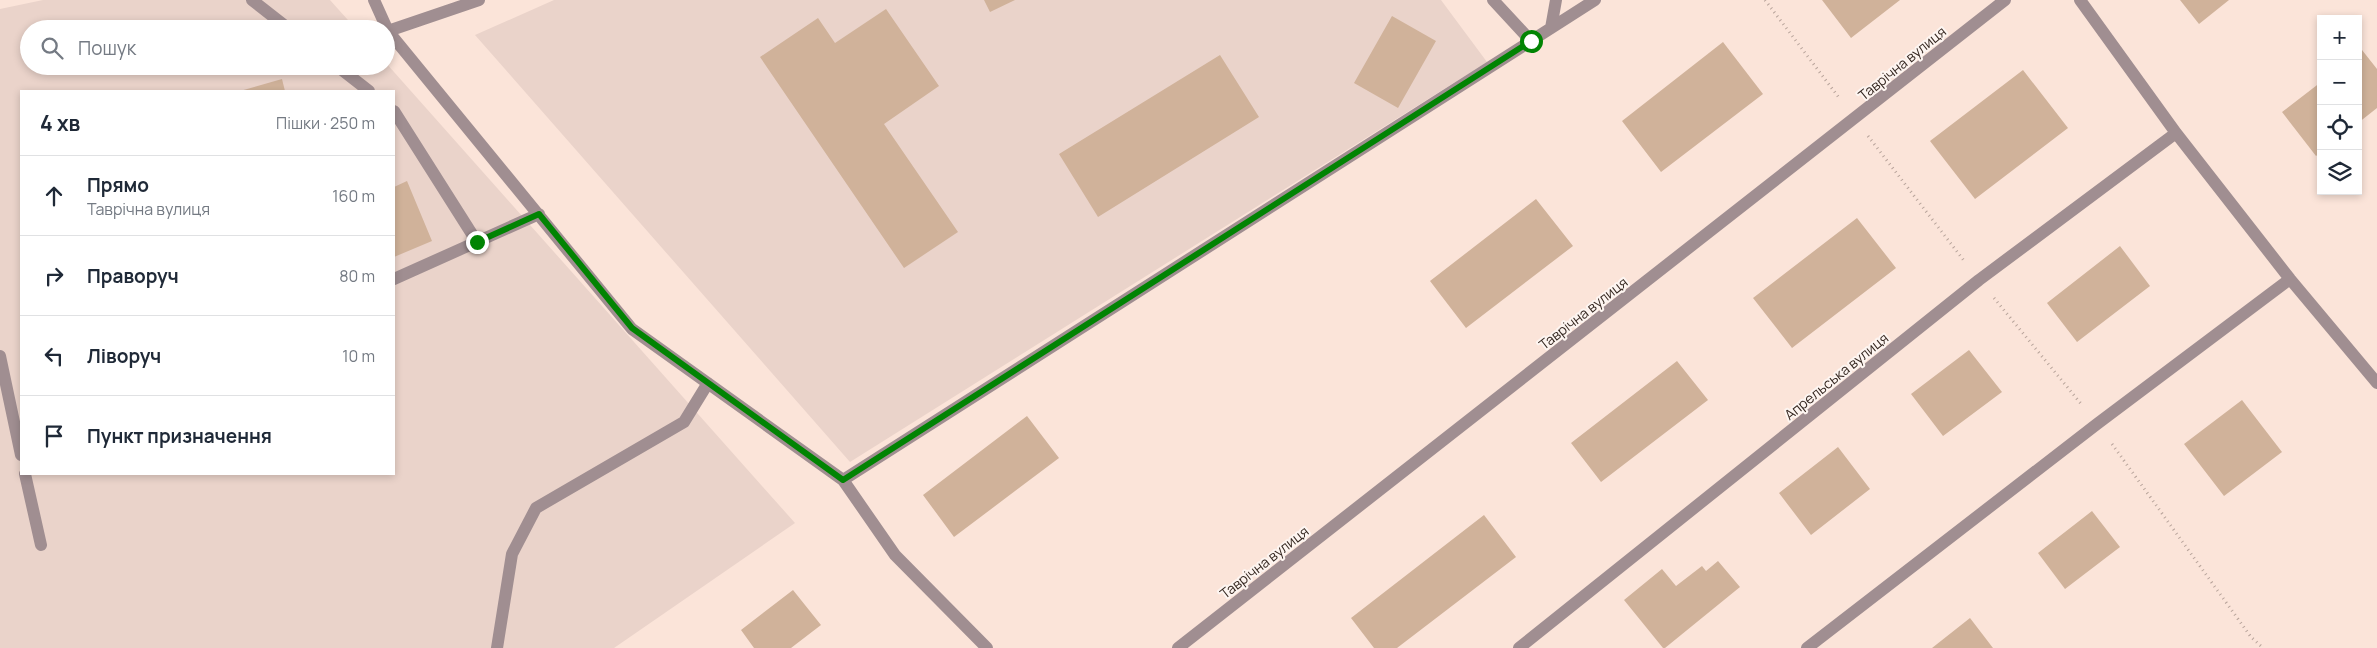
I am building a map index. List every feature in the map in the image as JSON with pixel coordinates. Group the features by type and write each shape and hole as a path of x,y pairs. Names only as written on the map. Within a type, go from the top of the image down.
{"street":[{"path":"252,0 278,20"},
{"path":"374,0 383,20"},
{"path":"395,28 479,0"},
{"path":"1493,0 1531,41"},
{"path":"1551,28 1556,0"},
{"path":"843,480 1595,0"},
{"name":"Таврічна вулиця","path":"1178,648 2005,0"},
{"path":"2080,0 2176,133 2290,279 2377,383"},
{"path":"395,39 632,328 843,480 895,555 987,648"},
{"path":"348,75 367,90"},
{"path":"395,113 477,242"},
{"name":"Апрельська вулиця","path":"1519,648 1979,280 2176,133"},
{"path":"395,279 539,214"},
{"path":"1807,648 2097,424 2290,279"},
{"path":"0,356 20,450"},
{"path":"497,648 512,554 536,508 684,422 708,383"},
{"path":"25,475 40,545"}],"path":[{"path":"1765,0 1979,280 2097,424 2251,637 2263,648"}],"shaded area":[{"path":"43,0 330,0 348,20 20,20 20,75 395,75 395,73 795,523 614,648 0,648 0,9"},
{"path":"554,0 1441,0 1487,62 850,462 475,35"}],"building":[{"path":"984,0 1015,0 990,12"},
{"path":"1822,0 1900,0 1851,38"},
{"path":"2180,0 2229,0 2199,24"},
{"path":"886,9 939,86 884,124 958,232 904,268 760,57 818,18 835,43"},
{"path":"1392,16 1436,41 1398,108 1354,83"},
{"path":"1723,42 1763,94 1661,172 1622,121"},
{"path":"2362,50 2377,69 2377,108 2362,120"},
{"path":"1220,55 1259,117 1098,217 1059,154"},
{"path":"2023,70 2068,128 1975,199 1930,141"},
{"path":"282,79 285,90 244,90"},
{"path":"2317,85 2316,156 2282,112"},
{"path":"407,181 432,241 395,257 395,187"},
{"path":"1536,199 1573,246 1466,328 1430,281"},
{"path":"1857,218 1896,268 1792,348 1753,298"},
{"path":"2120,246 2150,286 2077,342 2047,303"},
{"path":"1969,350 2002,392 1943,436 1911,394"},
{"path":"1677,361 1708,400 1601,482 1571,443"},
{"path":"2242,400 2282,452 2224,496 2184,444"},
{"path":"1027,416 1059,458 954,537 923,495"},
{"path":"1838,447 1870,489 1811,535 1779,493"},
{"path":"2092,511 2120,547 2065,589 2038,553"},
{"path":"1484,515 1516,557 1397,648 1374,648 1351,618"},
{"path":"1718,561 1740,587 1663,648 1624,600 1662,569 1676,586 1702,566 1706,571"},
{"path":"793,590 821,625 791,648 754,648 741,630"},
{"path":"1970,618 1993,648 1932,648"}],"route":[{"path":"477,242 539,214 632,328 843,480 1531,41"}]}
